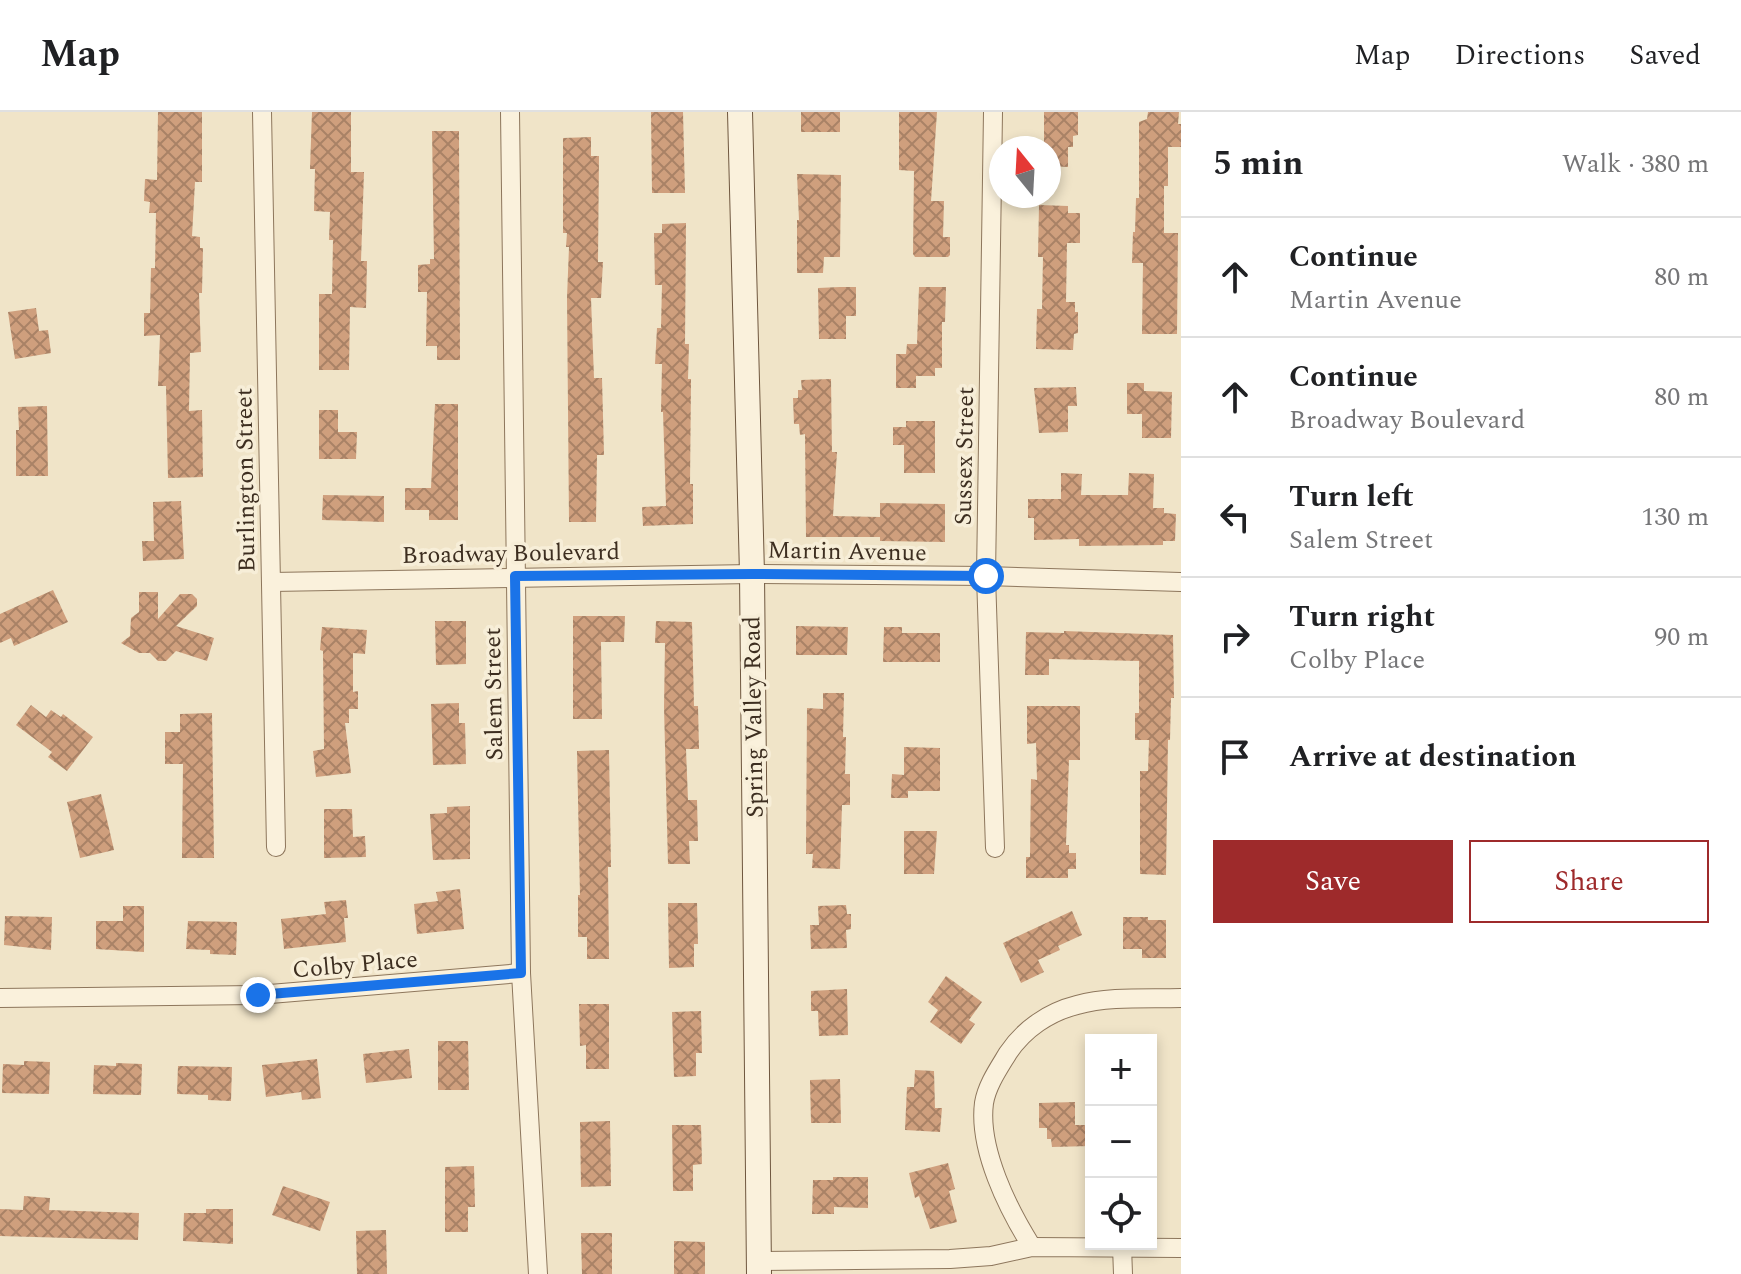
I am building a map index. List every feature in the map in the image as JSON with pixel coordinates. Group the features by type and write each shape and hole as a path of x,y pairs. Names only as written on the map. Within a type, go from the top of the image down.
{"street":[{"name":"Burlington Street","path":"262,112 276,847"},
{"name":"Salem Street","path":"510,112 521,973 538,1274"},
{"name":"Spring Valley Road","path":"740,112 752,574 759,1267"},
{"name":"Sussex Street","path":"993,112 986,576 995,848"},
{"name":"Broadway Boulevard","path":"271,582 752,574"},
{"name":"Martin Avenue","path":"752,574 1181,582"},
{"name":"Colby Place","path":"0,998 258,995 521,973"},
{"path":"1032,1247 1009,1208 990,1158 984,1103 995,1073 1012,1047 1030,1028 1054,1013 1110,1000 1181,998"},
{"path":"759,1267 950,1259 991,1256 1032,1247 1085,1246"},
{"path":"1157,1247 1181,1248"},
{"path":"1122,1250 1123,1274"}],"building":[{"path":"158,112 202,112 202,182 195,182 192,236 200,237 200,248 203,248 202,293 199,293 201,352 190,353 189,411 202,410 203,477 168,478 166,386 158,386 160,335 144,336 144,313 150,313 151,268 155,268 156,213 149,213 150,202 144,201 145,179 157,180"},
{"path":"312,112 351,112 351,172 364,172 361,261 367,261 366,308 350,307 349,370 319,370 319,294 332,294 333,240 329,240 330,212 314,211 315,169 310,169"},
{"path":"651,112 683,112 685,193 652,193"},
{"path":"801,112 840,112 840,132 801,132"},
{"path":"899,112 937,112 931,201 944,201 943,237 950,237 948,257 915,257 913,254 914,171 899,170"},
{"path":"1044,112 1078,112 1078,135 1073,136 1073,147 1068,147 1068,167 1061,167 1061,136 1044,136"},
{"path":"1148,112 1179,112 1178,124 1181,124 1181,147 1168,147 1168,186 1164,186 1164,233 1178,233 1177,334 1142,334 1143,263 1132,263 1136,198 1139,198 1139,122 1147,119"},
{"path":"432,131 459,131 460,360 437,360 437,346 426,346 427,292 418,292 418,265 430,264 430,259 434,259"},
{"path":"591,137 591,156 599,156 598,262 603,262 601,298 591,298 594,378 602,378 604,455 597,455 596,522 569,522 569,247 566,247 567,233 563,233 563,138"},
{"path":"797,174 841,175 840,257 824,257 823,273 797,273"},
{"path":"1068,206 1068,213 1080,213 1080,243 1067,243 1066,302 1075,302 1075,312 1078,312 1078,333 1074,334 1073,350 1036,349 1037,309 1042,309 1043,257 1038,257 1039,208"},
{"path":"686,223 685,344 689,344 688,379 691,379 690,484 693,484 693,524 643,526 642,507 666,506 662,364 655,364 657,328 661,328 662,285 655,285 654,233 662,233 662,224"},
{"path":"856,287 856,316 846,316 846,339 819,339 818,288"},
{"path":"919,287 946,287 942,368 935,368 935,376 916,376 916,388 896,388 896,354 906,354 907,344 917,344"},
{"path":"36,308 39,331 48,330 51,353 15,359 8,312"},
{"path":"831,379 832,452 837,452 833,516 880,517 880,503 945,504 945,542 880,541 880,537 806,537 805,434 800,435 799,424 794,424 793,398 798,398 798,390 802,390 801,380"},
{"path":"1127,383 1144,383 1144,391 1172,392 1171,438 1142,438 1142,414 1127,414"},
{"path":"1076,387 1077,406 1068,406 1068,432 1039,433 1034,388"},
{"path":"435,404 458,404 458,520 429,520 429,510 405,510 405,488 431,488"},
{"path":"47,406 48,476 16,476 18,407"},
{"path":"319,410 338,410 338,432 357,432 356,459 319,459"},
{"path":"906,421 935,421 935,473 904,473 904,445 893,445 893,427 906,427"},
{"path":"1061,473 1082,474 1081,495 1128,495 1129,473 1154,474 1153,508 1164,508 1164,513 1176,514 1175,541 1163,541 1163,545 1079,546 1079,539 1034,540 1034,518 1028,518 1028,499 1061,499"},
{"path":"323,495 384,496 384,522 322,520"},
{"path":"181,501 184,559 143,561 142,541 154,541 153,502"},
{"path":"53,590 68,622 14,646 11,638 0,643 0,614"},
{"path":"139,592 158,592 158,619 180,594 192,594 197,599 197,606 176,626 214,638 207,661 176,651 166,661 158,661 150,653 139,653 121,643 130,636 131,618 139,612"},
{"path":"573,616 625,616 624,642 601,642 602,719 573,719"},
{"path":"435,621 466,621 466,664 436,665"},
{"path":"656,621 692,622 694,706 698,706 699,749 686,749 688,800 697,800 698,841 689,841 690,864 668,864 665,643 655,643"},
{"path":"796,626 848,627 847,655 796,655"},
{"path":"322,627 367,630 365,654 353,653 353,692 358,691 358,709 349,709 349,723 345,723 351,773 316,777 313,751 324,749"},
{"path":"884,627 902,627 902,633 940,633 940,662 883,662"},
{"path":"1026,632 1173,635 1174,698 1171,698 1168,740 1166,875 1140,874 1140,771 1148,771 1149,740 1135,740 1135,713 1139,713 1139,661 1049,659 1049,675 1025,675"},
{"path":"823,693 844,693 843,737 846,737 845,774 850,774 850,805 842,805 840,869 812,868 813,854 806,854 807,708 823,709"},
{"path":"459,703 459,723 465,723 466,764 433,765 431,704"},
{"path":"31,705 46,717 51,710 61,717 63,714 93,737 67,771 48,757 52,752 16,725"},
{"path":"1027,706 1080,706 1080,760 1069,760 1066,845 1069,845 1069,853 1076,853 1076,869 1068,869 1068,878 1026,878 1026,857 1030,857 1031,779 1037,780 1036,743 1027,744"},
{"path":"212,713 214,858 182,858 183,764 165,764 165,732 180,732 180,714"},
{"path":"904,747 940,748 940,791 908,791 908,798 891,798 892,774 904,775"},
{"path":"609,750 609,959 587,959 587,937 578,937 577,751"},
{"path":"101,794 114,850 80,858 67,802"},
{"path":"470,806 470,859 433,860 430,814 447,813 447,807"},
{"path":"324,809 352,809 353,837 365,836 366,857 324,858"},
{"path":"904,831 937,831 934,874 904,874"},
{"path":"460,889 464,929 417,934 414,904 438,901 436,892"},
{"path":"346,900 346,942 284,949 281,919 326,914 324,902"},
{"path":"668,903 697,903 698,944 694,944 694,967 669,968"},
{"path":"846,905 847,914 851,914 851,929 846,930 847,948 811,949 810,925 819,925 818,906"},
{"path":"123,906 144,906 144,952 96,949 96,921 123,921"},
{"path":"1072,911 1082,935 1038,960 1044,972 1021,983 1003,943"},
{"path":"5,916 52,917 51,950 4,945"},
{"path":"1123,917 1166,920 1166,958 1142,958 1142,949 1123,949"},
{"path":"188,921 237,922 236,955 186,949"},
{"path":"946,976 982,1002 969,1020 975,1024 961,1044 930,1022 938,1010 928,1002"},
{"path":"847,989 848,1035 819,1036 818,1011 811,1011 811,991"},
{"path":"579,1004 609,1004 609,1069 586,1069 586,1045 580,1046"},
{"path":"701,1011 702,1053 696,1053 696,1076 674,1077 672,1012"},
{"path":"438,1041 468,1041 469,1090 438,1090"},
{"path":"409,1049 412,1078 366,1083 363,1054"},
{"path":"317,1059 321,1098 302,1100 301,1092 266,1097 262,1065"},
{"path":"24,1061 50,1062 49,1094 2,1093 3,1064 24,1065"},
{"path":"116,1063 142,1064 141,1095 93,1094 94,1065 116,1066"},
{"path":"178,1066 232,1067 231,1101 208,1100 208,1095 177,1094"},
{"path":"915,1070 934,1071 935,1108 942,1108 940,1132 905,1130 907,1087 914,1087"},
{"path":"840,1079 841,1123 811,1123 810,1080"},
{"path":"1075,1102 1075,1125 1085,1125 1085,1146 1052,1147 1051,1139 1047,1139 1047,1128 1039,1128 1039,1103"},
{"path":"610,1121 611,1186 581,1187 580,1122"},
{"path":"672,1125 701,1125 702,1164 693,1165 693,1191 673,1191"},
{"path":"948,1163 955,1189 949,1191 957,1222 930,1229 919,1196 915,1198 909,1173"},
{"path":"474,1166 475,1207 468,1207 468,1232 445,1232 445,1167"},
{"path":"833,1177 868,1177 868,1208 834,1207 834,1214 812,1214 813,1180 833,1180"},
{"path":"283,1186 330,1202 320,1231 272,1215"},
{"path":"24,1196 50,1198 49,1210 139,1213 138,1240 0,1236 0,1209 23,1210"},
{"path":"206,1209 233,1209 233,1244 183,1241 184,1213 206,1213"},
{"path":"386,1230 387,1274 357,1274 356,1231"},
{"path":"581,1233 612,1233 612,1274 582,1274"},
{"path":"674,1241 705,1242 705,1274 674,1274"}],"route":[{"path":"258,995 521,973 515,576 986,576"}]}
